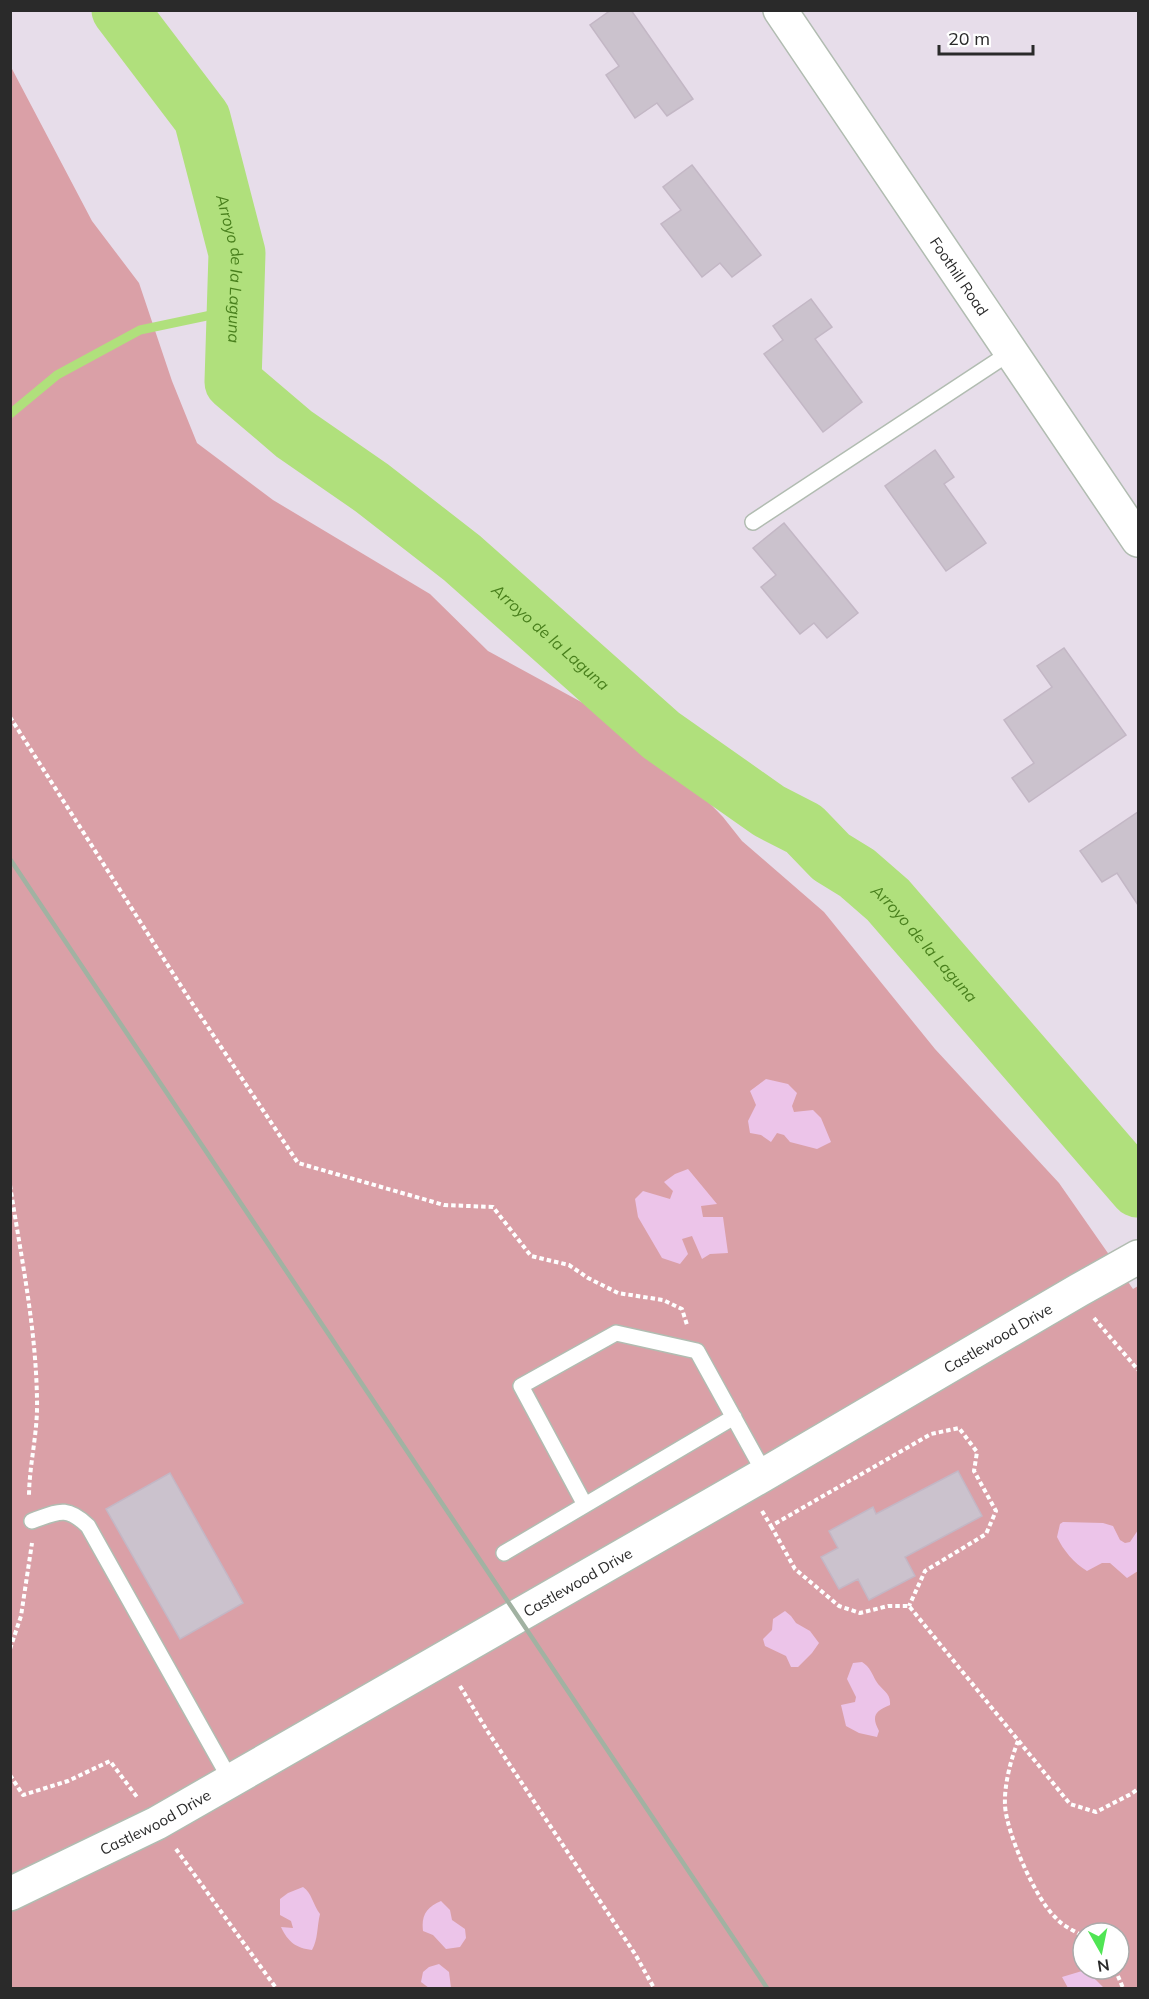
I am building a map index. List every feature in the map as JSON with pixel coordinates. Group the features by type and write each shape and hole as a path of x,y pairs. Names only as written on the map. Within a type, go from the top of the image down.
{"street":[{"name":"Foothill Road","path":"780,10 1138,540"},
{"name":"Castlewood Drive","path":"10,1894 157,1823 1138,1257"}],"lane":[{"path":"753,522 1011,352"},
{"path":"585,1505 521,1386 616,1333 697,1351 734,1417 756,1479"},
{"path":"504,1553 734,1417"},
{"path":"32,1521 58,1512 75,1514 88,1526 231,1781"}],"path":[{"path":"10,717 182,987 298,1163 444,1205 493,1207 531,1256 569,1265 588,1278 618,1293 663,1300 681,1309 697,1351"},
{"path":"10,1185 27,1280 35,1344 38,1403 29,1495 32,1521 31,1551 21,1616 10,1649"},
{"path":"1076,1291 1098,1323 1138,1370"},
{"path":"771,1526 931,1434 958,1428 977,1452 974,1471 996,1511 986,1534 925,1571 909,1606"},
{"path":"756,1479 771,1526 795,1569 839,1606 861,1613 888,1606 909,1606"},
{"path":"909,1606 1070,1804 1096,1812 1138,1789"},
{"path":"444,1659 488,1732 635,1954 654,1989"},
{"path":"1018,1741 1011,1759 1005,1805 1009,1825 1030,1881 1041,1902 1057,1920 1071,1929"}],"shaded area":[{"path":"11,67 92,221 139,283 172,381 197,443 273,500 430,594 488,651 627,727 687,780 723,817 742,841 824,912 935,1049 1059,1183 1133,1289 1138,1286 1138,1988 11,1988"}],"sand":[{"path":"766,1079 788,1084 797,1093 792,1106 794,1112 813,1110 821,1118 831,1142 817,1149 790,1142 784,1135 777,1133 771,1142 761,1135 750,1133 748,1121 756,1105 750,1091"},
{"path":"688,1169 717,1204 701,1206 703,1217 723,1217 728,1253 710,1254 702,1259 692,1236 682,1239 688,1254 680,1264 662,1258 638,1217 635,1199 643,1191 670,1199 673,1191 664,1182"},
{"path":"1063,1522 1103,1523 1113,1526 1120,1540 1125,1543 1130,1542 1138,1530 1138,1571 1127,1578 1110,1563 1102,1563 1087,1571 1069,1556 1057,1537 1060,1524"},
{"path":"785,1611 796,1623 810,1631 819,1643 798,1667 791,1667 786,1656 765,1646 763,1639 772,1630 773,1619"},
{"path":"862,1662 888,1694 890,1701 890,1705 881,1709 876,1715 875,1721 879,1731 877,1737 859,1733 846,1726 841,1705 855,1702 856,1697 847,1679 853,1663"},
{"path":"303,1887 320,1914 312,1950 301,1948 293,1943 281,1927 293,1928 291,1921 280,1915 280,1899"},
{"path":"441,1901 450,1910 452,1920 465,1929 466,1938 460,1947 446,1949 433,1935 423,1931 426,1912"},
{"path":"439,1964 449,1972 451,1988 429,1988 421,1982 423,1972"},
{"path":"1071,1974 1071,1981 1097,1981 1104,1988 1068,1988 1062,1977"}],"building":[{"path":"611,10 631,10 693,99 667,116 657,103 635,118 606,75 619,66 590,25"},
{"path":"692,165 761,255 732,277 720,263 702,277 661,224 681,210 663,187"},
{"path":"811,299 832,327 815,339 862,402 823,432 764,354 783,340 773,326"},
{"path":"935,450 954,477 944,484 986,543 946,571 885,486"},
{"path":"784,523 858,613 827,638 814,623 800,634 761,587 776,575 753,548"},
{"path":"1064,648 1126,735 1029,802 1012,778 1034,763 1004,720 1052,687 1037,666"},
{"path":"1138,812 1138,905 1117,873 1102,882 1080,851"},
{"path":"958,1471 982,1516 905,1557 915,1576 869,1600 858,1579 839,1589 821,1557 838,1548 829,1531 873,1507 876,1514"},
{"path":"170,1473 243,1603 180,1639 106,1509"}],"waterway":[{"name":"Arroyo de la Laguna","path":"120,10 202,118 237,253 233,382 294,434 372,488 462,558 661,735 769,811 804,829 831,857 857,873 888,900 1138,1189"},
{"path":"10,414 57,375 140,330 235,310"}],"railway":[{"path":"10,859 767,1988"}]}
